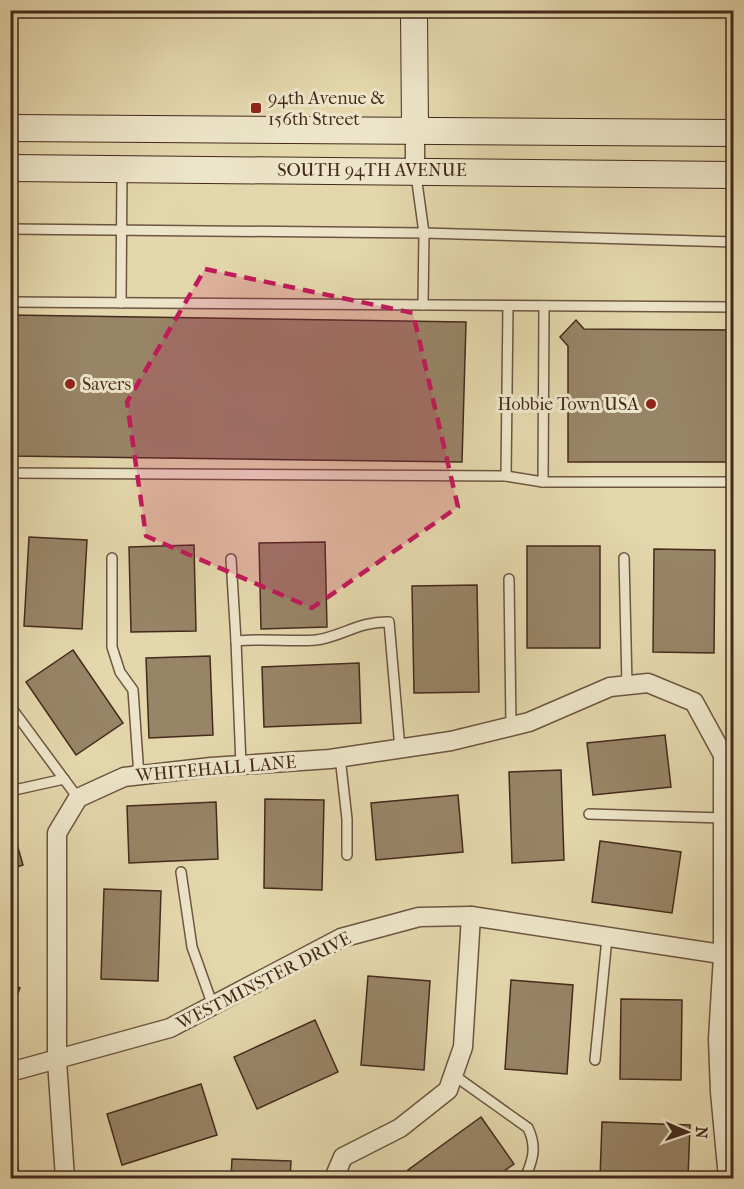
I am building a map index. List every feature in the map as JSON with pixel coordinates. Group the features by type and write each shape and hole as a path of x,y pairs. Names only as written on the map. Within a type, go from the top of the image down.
{"street":[{"path":"414,10 415,170"},
{"path":"10,128 734,133"},
{"name":"SOUTH 94TH AVENUE","path":"10,168 415,170 734,175"},
{"name":"WHITEHALL LANE","path":"78,798 124,777 340,757 451,741 529,722 610,687 648,683 694,702 723,755 723,818"},
{"path":"65,1179 57,1061 57,833 78,798"},
{"path":"723,818 728,956 718,1039 727,1091 728,1179"},
{"name":"WESTMINSTER DRIVE","path":"10,1072 57,1061 170,1028 341,938 419,916 471,916 728,956"},
{"path":"334,1179 343,1157 400,1128 448,1090 455,1076 463,1047 471,916"}],"lane":[{"path":"121,303 122,169"},
{"path":"415,170 424,233 423,305"},
{"path":"10,229 424,233 734,242"},
{"path":"10,302 734,307"},
{"path":"506,477 508,306"},
{"path":"543,482 544,306"},
{"path":"10,473 506,477 543,482 734,482"},
{"path":"112,558 112,647 120,672 133,690 139,776"},
{"path":"624,558 627,685"},
{"path":"231,560 241,765"},
{"path":"509,579 511,726"},
{"path":"236,641 258,638 318,640 374,621 389,622 400,748"},
{"path":"10,706 78,798"},
{"path":"340,757 347,819 347,855"},
{"path":"10,791 64,779"},
{"path":"589,814 723,818"},
{"path":"181,872 192,946 213,1006"},
{"path":"595,1060 607,938"},
{"path":"455,1076 528,1128 534,1140 534,1158 525,1179"}],"highlighted area":[{"path":"205,269 413,313 458,507 312,608 146,536 127,402"}],"building":[{"path":"10,315 466,322 462,462 10,456"},
{"name":"Hobbie Town USA","path":"576,320 584,329 734,330 734,462 568,462 568,346 560,337"},
{"path":"29,537 87,540 82,629 24,626"},
{"path":"325,542 327,627 261,629 259,543"},
{"path":"194,545 196,631 131,632 129,547"},
{"path":"527,546 600,546 600,648 527,648"},
{"path":"654,549 715,550 714,653 653,652"},
{"path":"477,585 479,692 414,693 412,586"},
{"path":"73,650 123,723 76,755 26,682"},
{"path":"210,656 213,735 149,738 146,658"},
{"path":"359,663 361,723 264,727 262,667"},
{"path":"665,735 671,787 593,795 587,743"},
{"path":"561,770 564,860 512,863 509,772"},
{"path":"458,795 463,852 376,860 371,803"},
{"path":"265,799 324,800 322,890 264,888"},
{"path":"216,802 218,859 129,863 127,806"},
{"path":"10,820 23,865 10,869"},
{"path":"600,841 681,852 672,913 592,902"},
{"path":"104,889 161,891 158,981 101,979"},
{"path":"368,976 430,981 424,1070 361,1065"},
{"path":"511,980 573,985 567,1074 505,1069"},
{"path":"10,984 20,988 10,1013"},
{"path":"621,999 682,1000 681,1080 620,1079"},
{"path":"315,1020 338,1072 257,1109 234,1057"},
{"path":"201,1084 217,1135 122,1165 107,1114"},
{"path":"481,1117 514,1164 494,1178 414,1178 408,1170"},
{"path":"602,1122 690,1125 688,1178 600,1178"},
{"path":"10,1125 14,1125 19,1178 10,1178"},
{"path":"232,1159 291,1161 290,1178 231,1178"}],"place":[{"name":"94th Avenue & 156th Street","path":"256,108"},
{"name":"Savers","path":"70,384"},
{"name":"Hobbie Town USA","path":"651,404"}]}
